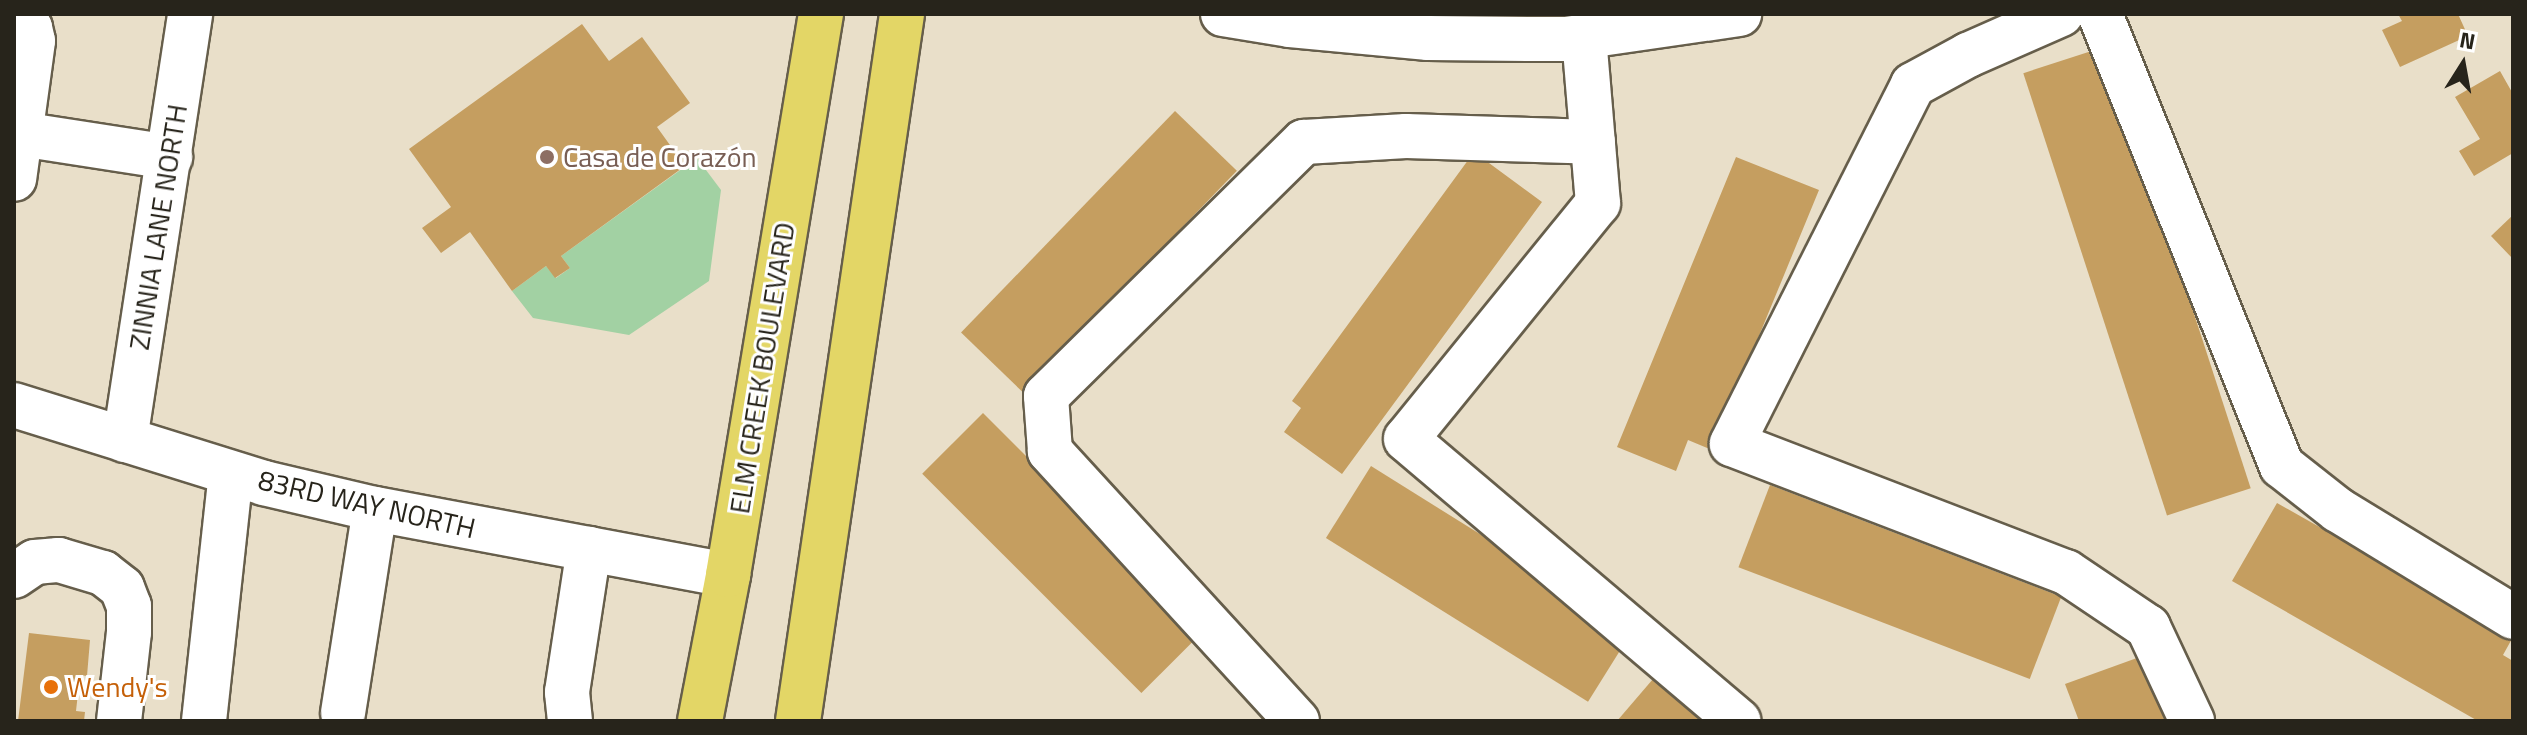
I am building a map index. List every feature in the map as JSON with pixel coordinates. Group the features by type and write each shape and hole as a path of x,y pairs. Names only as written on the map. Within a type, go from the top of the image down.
{"main road":[{"name":"ELM CREEK BOULEVARD","path":"700,721 728,575 821,14"},
{"path":"798,721 902,14"}],"street":[{"name":"ZINNIA LANE NORTH","path":"125,440 190,14"},
{"path":"1223,14 1290,25 1428,38 1530,27 1584,37 1739,14"},
{"path":"2061,14 1968,55 1913,85 1732,444 2066,572 2148,627 2192,721"},
{"path":"2100,14 2282,466 2338,510 2513,617"},
{"path":"14,18 30,28 33,41 14,179"},
{"path":"1584,37 1598,203 1406,439 1739,721"},
{"path":"21,134 170,157"},
{"path":"1297,721 1050,451 1046,396 1304,142 1406,136 1593,142"},
{"name":"83RD WAY NORTH","path":"14,405 231,473 375,509 728,575"},
{"path":"204,721 231,473"},
{"path":"340,718 375,509"},
{"path":"570,721 567,692 589,549"},
{"path":"14,576 35,562 59,560 103,573 122,588 129,606 129,632 119,721"}],"green space":[{"path":"697,158 721,190 709,281 629,335 533,318 512,291 546,266 556,278 570,268 561,256"}],"building":[{"path":"2398,14 2458,14 2468,36 2400,67 2382,30 2402,21"},
{"name":"Casa de Corazón","path":"582,24 609,61 642,37 690,103 657,127 685,166 561,256 570,268 555,278 546,266 512,291 470,232 441,253 422,228 451,207 409,149"},
{"path":"2107,46 2251,488 2167,515 2023,73"},
{"path":"2500,71 2513,94 2513,153 2474,176 2459,151 2480,139 2455,97"},
{"path":"1175,111 1237,171 1023,392 961,333"},
{"path":"1474,152 1542,202 1342,474 1284,432 1301,408 1292,401"},
{"path":"1736,157 1819,190 1712,450 1688,440 1676,471 1617,447"},
{"path":"2513,215 2513,259 2491,236"},
{"path":"983,413 1202,632 1141,693 922,474"},
{"path":"1371,466 1633,630 1588,702 1326,538"},
{"path":"1770,485 2061,597 2030,679 1738,567"},
{"path":"2277,503 2513,637 2503,655 2513,661 2512,721 2478,721 2232,581"},
{"name":"Wendy's","path":"29,633 90,640 87,676 80,675 76,711 85,712 84,721 18,721"},
{"path":"2148,654 2173,721 2079,721 2065,684"},
{"path":"1653,679 1703,721 1617,721"}],"place":[{"name":"Casa de Corazón","path":"547,157"},
{"name":"Wendy's","path":"51,687"}]}
